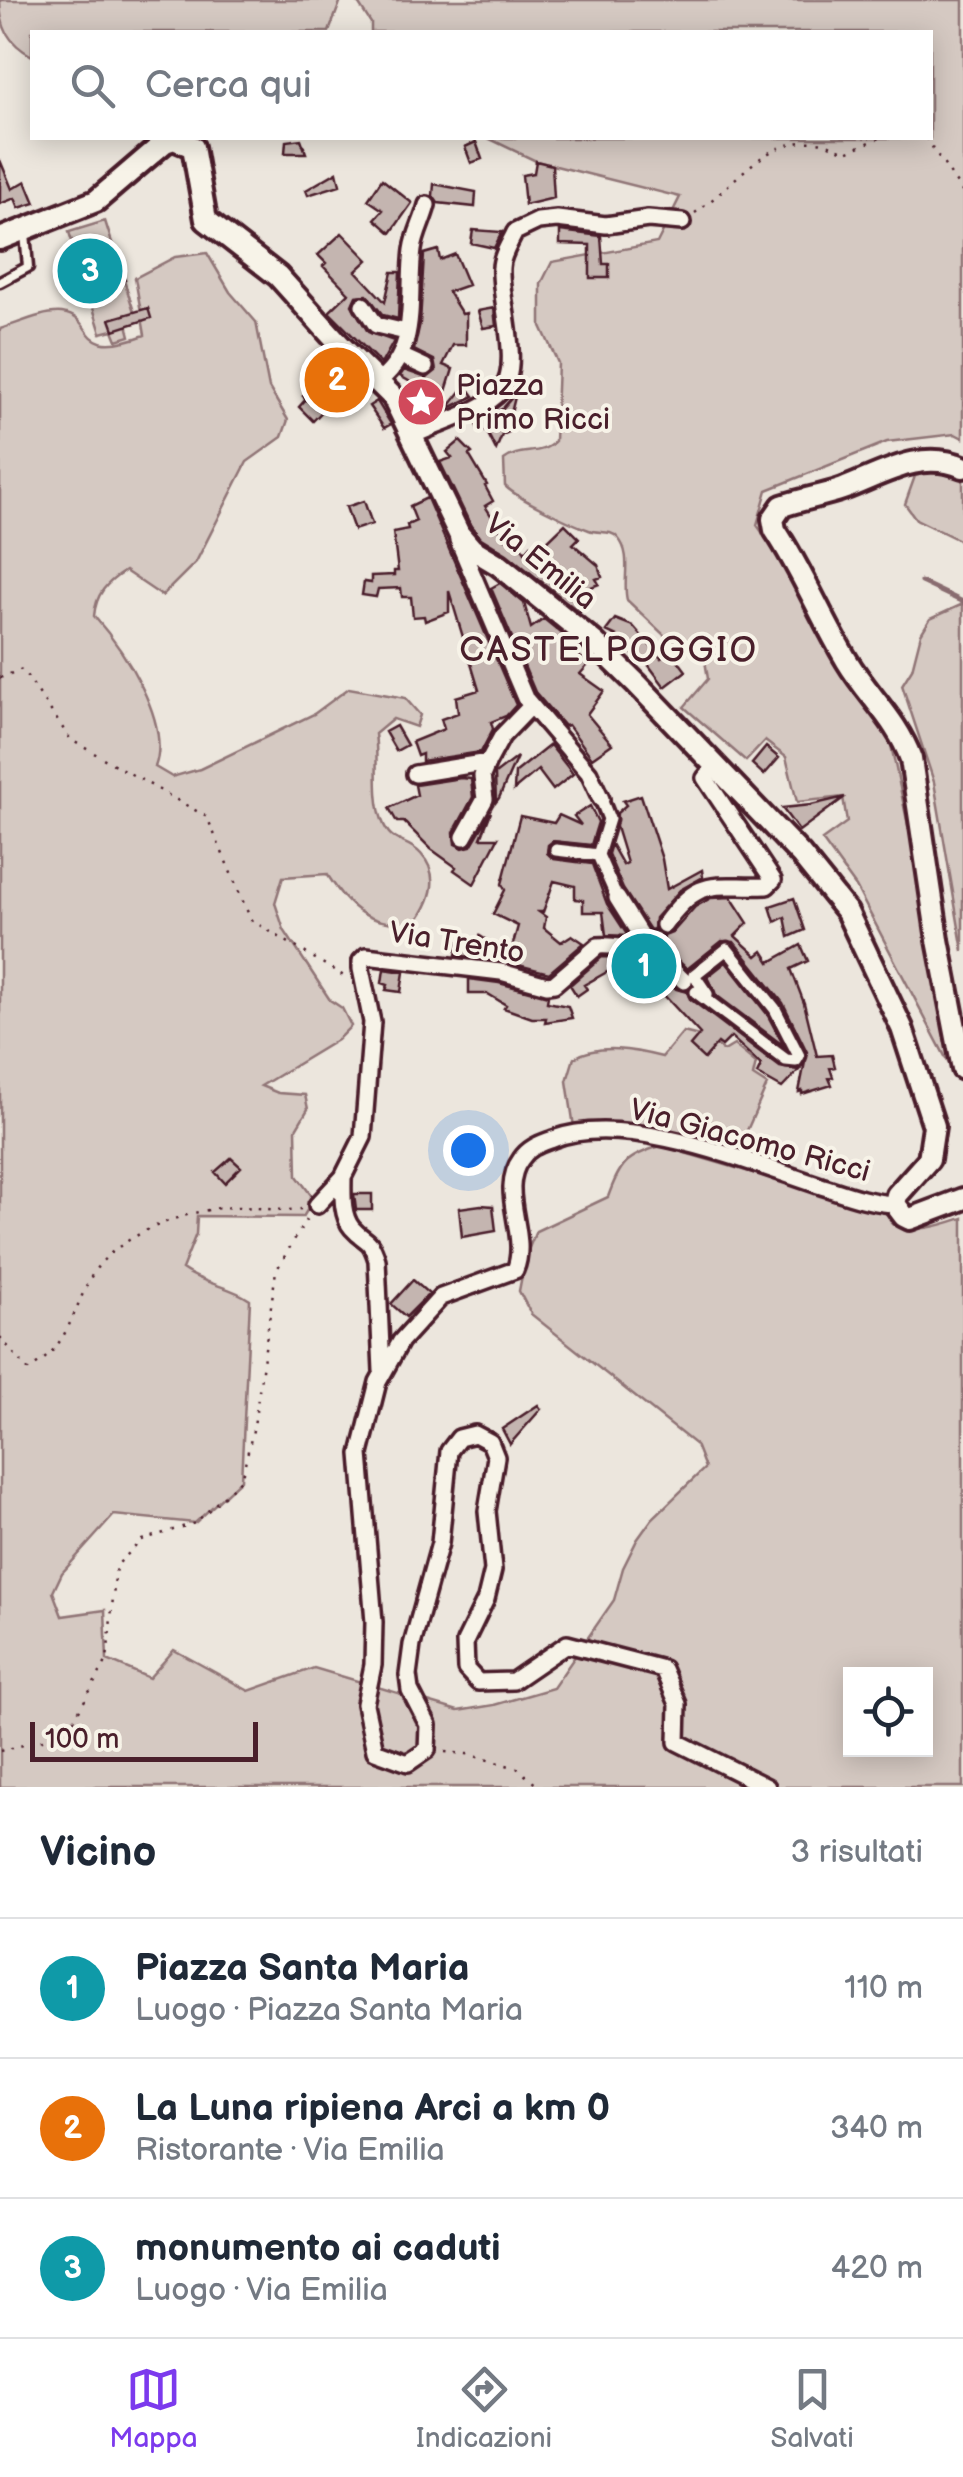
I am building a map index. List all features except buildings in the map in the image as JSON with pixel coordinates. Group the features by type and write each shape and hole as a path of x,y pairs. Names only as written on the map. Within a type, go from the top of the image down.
{"main road":[{"name":"Via Emilia","path":"0,239 96,200 171,140"},
{"name":"Via Emilia","path":"195,142 206,220 278,276 393,397 445,508 472,549 499,565 594,642 801,855 846,912 902,1028 934,1126 934,1144 928,1159 897,1196 895,1204"},
{"path":"963,467 939,459 909,462 839,490 782,506 774,514 773,525 848,663 903,736 911,759 938,940 963,1069"},
{"path":"895,1204 899,1212 910,1218 963,1199"}],"street":[{"path":"376,383 401,356 413,294 413,245 427,205"},
{"path":"412,436 445,425 500,392 507,382 510,358 500,267 515,232 538,220 606,225 648,219 682,222"},
{"path":"363,306 376,326 406,332"},
{"path":"401,356 425,367"},
{"path":"445,508 518,686 582,764 601,799 610,820 598,856 617,898 649,949 695,990 786,1060 796,1061 796,1050 776,1009 727,949 694,975 708,994 695,990"},
{"path":"464,837 485,799 482,776 488,762 502,736 532,706"},
{"path":"415,774 488,762"},
{"path":"664,925 687,897 706,888 719,883 767,886 773,880 705,778 716,765"},
{"path":"556,850 598,856"},
{"name":"Via Trento","path":"365,989 360,961 366,956 501,972 547,985 554,984 598,946 649,949"},
{"path":"317,1205 343,1177 362,1137 372,1022 365,989"},
{"name":"Via Giacomo Ricci","path":"428,1750 408,1762 375,1751 365,1704 373,1664 374,1622 360,1454 382,1371 400,1341 441,1297 515,1270 522,1254 513,1179 519,1160 532,1146 562,1135 591,1129 624,1129 672,1140 862,1200 895,1204"},
{"path":"343,1177 345,1214 352,1228 372,1243 377,1260 382,1371"},
{"path":"428,1750 428,1725 410,1690 412,1645 440,1543 449,1451 459,1438 475,1434 490,1442 496,1457 487,1511 493,1570 486,1599 465,1642 466,1668 478,1682 513,1681 566,1644 664,1669 678,1704 677,1742 767,1787"}],"lane":[{"path":"0,282 28,267 24,229"}],"path":[{"path":"682,222 712,202 748,166 784,146 817,142 846,152 875,140"},
{"path":"927,140 963,193"},
{"path":"0,678 22,669 72,740 207,818 252,920 365,989"},
{"path":"649,949 637,976 669,1002"},
{"path":"0,1338 28,1370 48,1359 105,1257 168,1222 204,1210 238,1207 287,1211 317,1205"},
{"path":"0,1751 66,1734 107,1660 116,1566 142,1540 195,1523 241,1480 254,1426 276,1271 317,1205"},
{"path":"428,1750 467,1754 517,1768 539,1787"}],"shaded area":[{"path":"0,0 341,0 330,30 30,30 30,55 7,33"},
{"path":"356,0 963,0 963,438 955,434 887,442 767,490 757,525 882,703 963,1083 948,1062 856,887 822,840 847,822 843,797 797,802 786,757 765,741 746,761 684,707 708,679 704,654 666,637 627,600 625,552 618,538 558,516 505,486 504,460 543,449 555,441 558,363 541,326 541,284 552,262 657,243 680,197 536,161 492,140 933,140 933,30 371,30 371,23"},
{"path":"105,221 137,321 127,324 130,336 117,340 113,330 101,333 69,232"},
{"path":"207,253 230,292 256,322 269,388 288,420 282,437 247,462 196,562 162,596 125,571 107,585 97,601 94,616 131,666 151,708 157,729 155,767 172,777 200,769 314,714 349,688 405,698 420,715 416,727 393,719 375,734 378,800 390,834 421,854 432,881 429,899 414,925 362,913 327,874 283,877 275,903 284,930 351,1026 337,1040 261,1086 278,1093 305,1095 308,1109 296,1129 297,1176 314,1199 303,1217 197,1216 196,1234 182,1269 250,1300 241,1480 195,1523 114,1515 62,1573 53,1592 62,1616 105,1610 107,1660 149,1678 174,1650 249,1691 314,1668 458,1711 553,1688 614,1600 623,1568 637,1540 652,1519 705,1468 696,1445 531,1314 519,1291 526,1255 536,1231 608,1197 626,1163 661,1146 886,1212 892,1224 901,1227 928,1228 963,1218 963,1787 0,1787 0,329 62,313 73,316 97,341 123,342 145,335 135,278 175,257"},
{"path":"934,470 963,478 963,542 916,519 905,504 915,476"},
{"path":"963,604 963,951 934,782 902,685 930,619"},
{"path":"683,1032 707,1038 724,1051 734,1045 756,1063 753,1076 767,1085 738,1151 574,1127 567,1081 574,1058 606,1049 662,1057"}],"waterway":[{"path":"921,582 963,602"}],"place":[{"name":"monumento ai caduti","path":"90,271"},
{"name":"La Luna ripiena Arci a km 0","path":"337,380"},
{"name":"Piazza Primo Ricci","path":"421,402"},
{"name":"Piazza Santa Maria","path":"644,966"}],"district":[{"name":"CASTELPOGGIO","path":"609,649"}]}
